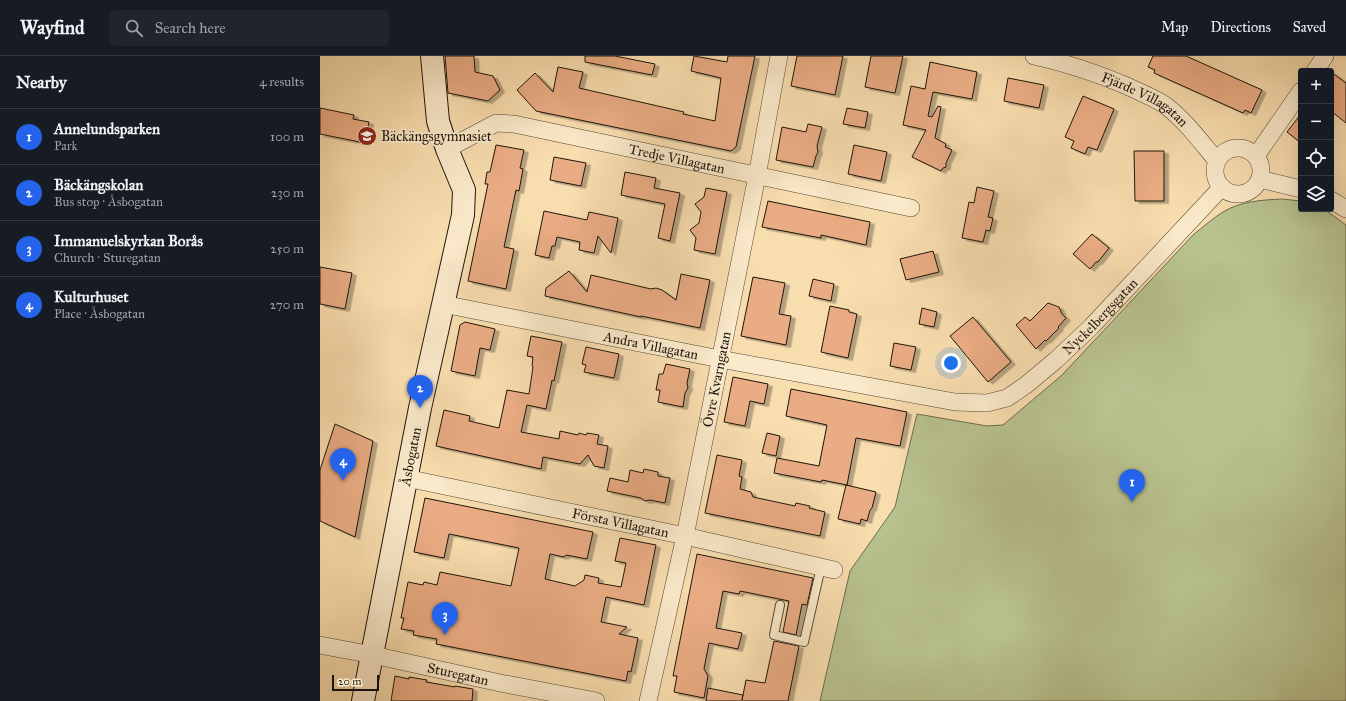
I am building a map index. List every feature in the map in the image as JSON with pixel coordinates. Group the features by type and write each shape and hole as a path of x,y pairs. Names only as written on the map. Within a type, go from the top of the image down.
{"street":[{"name":"Åsbogatan","path":"363,701 406,478 442,304 463,215 464,190 438,121 432,56"},
{"name":"Övre Kvarngatan","path":"648,701 685,536 757,176 779,56"},
{"name":"Fjärde Villagatan","path":"1034,56 1061,62 1097,74 1154,99 1164,105 1179,118 1217,161"},
{"path":"1317,68 1325,56"},
{"path":"1256,156 1298,95"},
{"name":"Tredje Villagatan","path":"451,158 496,123 514,124 911,208"},
{"path":"1244,148 1251,151 1256,156 1261,167 1260,179 1253,188 1242,193 1230,192 1222,187 1218,182 1215,175 1215,168 1217,161 1222,154 1228,150 1244,148"},
{"path":"1260,179 1298,188"},
{"name":"Nyckelbergsgatan","path":"955,402 987,403 1007,398 1026,385 1056,360 1091,327 1222,187"},
{"path":"1334,202 1346,209"},
{"name":"Andra Villagatan","path":"442,304 720,359 955,402"},
{"name":"Första Villagatan","path":"406,478 685,536 828,568"},
{"name":"Sturegatan","path":"320,645 500,683 596,701"}],"lane":[{"path":"780,605 774,635 804,642 828,568"}],"green space":[{"path":"1282,199 1298,201 1298,212 1327,212 1346,225 1346,701 820,701 850,571 895,507 917,414 987,426 1003,425 1062,375 1193,235 1230,208 1244,203"}],"building":[{"path":"445,56 474,56 475,72 493,76 500,90 488,101 448,93"},
{"path":"585,56 615,56 655,64 652,75 585,62"},
{"path":"694,56 727,62 728,56 755,56 736,147 731,151 536,111 517,90 535,73 553,92 558,67 583,72 579,88 684,112 683,114 715,121 721,78 691,71"},
{"path":"797,56 843,56 835,95 791,86"},
{"path":"871,56 903,56 895,93 865,87"},
{"path":"1153,56 1186,56 1262,90 1251,113 1245,110 1243,113 1154,73 1155,70 1148,67"},
{"path":"930,62 977,72 972,99 933,92 928,116 932,117 938,106 941,107 935,138 946,144 945,147 952,150 946,163 946,167 941,171 912,157 926,130 903,125 911,86 925,89"},
{"path":"1334,74 1346,83 1346,123 1334,113"},
{"path":"1008,78 1044,85 1039,108 1004,101"},
{"path":"1083,96 1114,109 1097,150 1088,147 1085,154 1071,148 1074,141 1065,137"},
{"path":"320,108 354,115 353,119 369,122 365,143 320,134"},
{"path":"847,108 868,112 865,128 843,124"},
{"path":"1298,118 1298,141 1287,132"},
{"path":"808,124 822,127 817,146 818,152 813,167 776,160 782,127 806,132"},
{"path":"496,145 524,150 520,168 523,169 519,191 516,190 504,247 514,249 506,289 468,281 488,184 485,184 487,172 490,172"},
{"path":"854,145 887,152 881,181 848,174"},
{"path":"1134,151 1164,151 1164,201 1135,201"},
{"path":"554,157 586,163 581,186 550,180"},
{"path":"625,172 656,178 654,188 680,193 670,241 658,238 665,204 621,195"},
{"path":"977,187 994,191 988,217 993,218 990,231 986,230 983,242 962,238 969,202 974,203"},
{"path":"706,188 727,192 715,254 694,250 696,238 690,230 699,223 701,212 695,204 704,197"},
{"path":"768,201 870,222 866,245 821,235 821,238 762,227"},
{"path":"544,211 587,220 589,212 618,218 611,253 598,236 594,253 579,250 580,242 557,237 555,246 552,246 549,258 535,255"},
{"path":"1092,234 1109,248 1098,262 1096,262 1090,269 1073,254"},
{"path":"933,251 939,272 906,280 900,259"},
{"path":"320,267 352,273 345,309 320,304"},
{"path":"569,271 587,292 591,275 651,289 656,288 662,290 676,300 681,274 710,280 700,328 545,296 546,288"},
{"path":"753,277 785,283 779,314 791,316 786,345 741,336"},
{"path":"813,279 834,284 831,301 809,296"},
{"path":"1048,303 1059,307 1062,314 1066,318 1058,327 1059,328 1036,349 1016,325 1025,317 1030,321"},
{"path":"830,306 849,310 849,312 857,314 848,358 821,352"},
{"path":"922,308 937,312 934,327 919,324"},
{"path":"973,317 1011,362 988,382 950,336"},
{"path":"465,322 495,329 490,350 480,348 475,376 451,371 460,325"},
{"path":"531,336 562,342 554,381 552,380 546,409 527,405 521,432 559,439 560,431 578,435 579,433 586,435 587,433 599,435 597,444 608,446 604,468 594,466 588,455 580,464 543,457 541,469 436,446 444,410 470,416 469,421 499,428 507,390 529,394 533,357 527,356"},
{"path":"894,343 916,347 911,370 890,366"},
{"path":"586,347 619,354 614,378 584,372 586,365 582,364"},
{"path":"666,364 690,369 687,383 688,388 685,393 683,407 658,402 660,390 656,390 659,374 663,374"},
{"path":"733,377 768,384 764,404 750,401 745,426 724,422"},
{"path":"791,389 907,412 900,446 856,438 847,485 822,480 821,482 774,473 777,458 819,466 827,425 786,416"},
{"path":"335,424 373,441 355,537 320,521 320,470"},
{"path":"767,433 780,436 776,456 762,453"},
{"path":"717,455 742,460 739,476 742,477 740,489 751,492 753,497 795,506 796,503 810,506 809,508 825,512 820,536 705,513"},
{"path":"644,469 658,472 658,476 670,478 665,503 650,500 645,501 641,498 607,491 610,478 628,482 630,470 643,473"},
{"path":"846,485 876,492 867,521 861,519 860,524 838,519"},
{"path":"425,498 593,532 587,559 550,554 545,579 575,586 584,580 585,575 599,578 598,583 621,587 626,563 615,561 620,538 656,545 644,605 606,597 601,622 627,627 619,634 638,638 631,672 628,671 626,681 436,644 437,639 413,635 414,631 401,629 404,618 401,618 408,582 423,585 424,582 437,585 440,572 511,586 519,548 449,534 444,558 414,552"},
{"path":"697,554 813,578 807,605 802,604 796,635 783,632 789,601 740,591 739,594 723,591 716,628 742,633 738,649 709,643 704,669 708,676 704,698 674,692 677,676 673,676"},
{"path":"774,641 799,646 788,701 706,701 708,688 743,695 746,680 765,683"},
{"path":"395,676 409,679 409,677 427,680 426,682 473,689 472,701 391,701"}],"place":[{"name":"Bäckängsgymnasiet","path":"367,136"},
{"name":"Bäckängskolan","path":"420,408"},
{"name":"Kulturhuset","path":"343,481"},
{"name":"Annelundsparken","path":"1132,502"},
{"name":"Immanuelskyrkan Borås","path":"445,635"}]}
